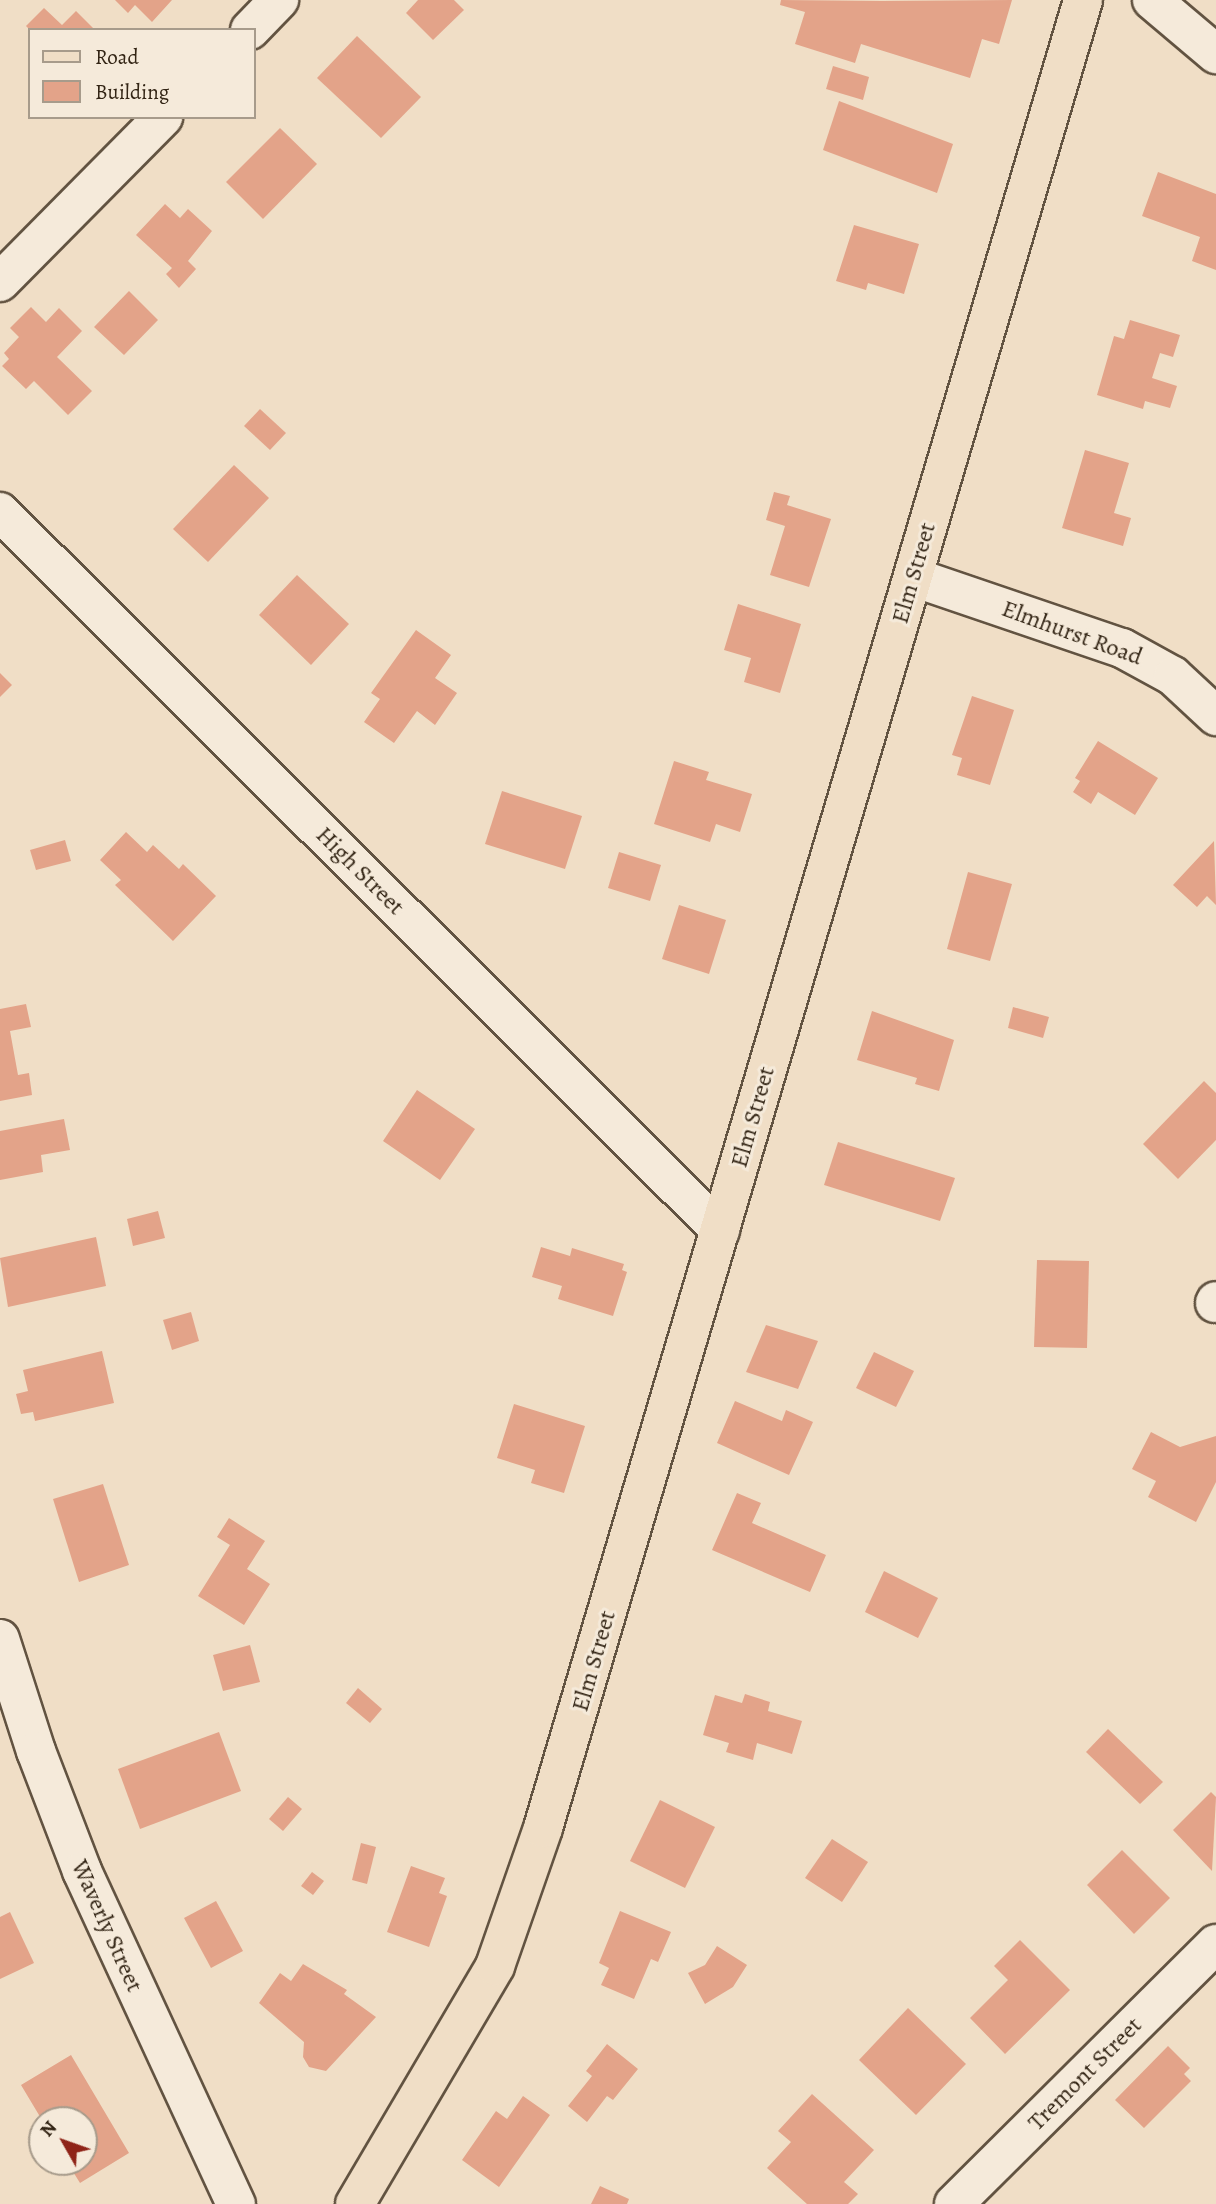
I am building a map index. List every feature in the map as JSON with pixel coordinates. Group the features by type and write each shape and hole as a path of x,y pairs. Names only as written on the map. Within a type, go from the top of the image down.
{"main road":[{"name":"Elm Street","path":"355,2204 470,2012 516,1910 1083,0"}],"street":[{"path":"252,28 279,0"},
{"path":"1152,0 1216,54"},
{"path":"0,282 161,119"},
{"name":"High Street","path":"0,512 720,1230"},
{"name":"Elmhurst Road","path":"913,577 1122,648 1173,676 1216,716"},
{"name":"Waverly Street","path":"0,1639 77,1860 236,2204"},
{"name":"Tremont Street","path":"954,2204 1216,1944"}],"building":[{"path":"115,0 172,0 152,22 135,5 128,13"},
{"path":"418,0 454,0 464,10 433,40 406,13"},
{"path":"781,0 1012,0 999,44 982,39 970,78 861,44 855,63 795,44 805,12 780,5"},
{"path":"44,8 62,25 76,11 93,28 28,28 26,26"},
{"path":"357,36 421,97 381,138 317,78"},
{"path":"833,66 869,77 863,100 826,89"},
{"path":"839,101 953,144 937,193 823,150"},
{"path":"280,128 317,164 263,219 226,182"},
{"path":"1158,172 1216,194 1216,270 1192,261 1200,237 1142,216"},
{"path":"165,204 180,218 188,209 212,231 188,261 196,269 179,288 166,274 172,268 136,235"},
{"path":"854,225 919,244 904,294 868,283 866,290 836,281"},
{"path":"129,291 158,320 124,355 94,327"},
{"path":"31,307 46,322 59,308 82,331 57,357 92,391 68,415 34,381 26,389 2,366 9,359 4,353 19,337 10,328"},
{"path":"1130,320 1180,335 1173,357 1160,353 1152,378 1177,386 1170,408 1145,401 1143,409 1097,395 1114,336 1124,339"},
{"path":"260,409 286,433 270,450 244,426"},
{"path":"1085,450 1129,463 1114,513 1131,518 1123,546 1062,528"},
{"path":"234,465 269,498 208,562 173,529"},
{"path":"774,492 790,496 787,505 831,519 809,587 770,575 785,526 766,520"},
{"path":"297,575 349,624 311,665 259,615"},
{"path":"738,604 801,624 780,693 744,682 751,658 724,650"},
{"path":"416,630 451,655 435,678 457,693 435,725 417,711 394,743 364,722 380,699 371,693"},
{"path":"0,673 12,685 0,697"},
{"path":"972,696 1014,710 990,785 957,775 962,758 952,755"},
{"path":"1098,741 1158,778 1135,815 1098,792 1091,804 1073,792 1080,781 1075,778"},
{"path":"674,761 709,772 706,780 752,794 740,832 716,824 710,842 654,824"},
{"path":"502,791 582,816 565,869 485,844"},
{"path":"126,832 147,852 153,845 179,869 183,864 216,896 173,941 115,885 121,880 100,860"},
{"path":"65,840 71,861 36,870 30,850"},
{"path":"1214,841 1216,905 1207,896 1197,907 1173,885"},
{"path":"619,852 661,865 650,901 608,888"},
{"path":"968,872 1012,884 990,961 947,949"},
{"path":"679,905 726,920 709,974 662,959"},
{"path":"26,1004 31,1027 10,1031 18,1075 29,1073 32,1095 0,1101 0,1009"},
{"path":"1013,1007 1049,1017 1043,1038 1008,1028"},
{"path":"872,1011 954,1040 939,1091 915,1084 917,1078 857,1060"},
{"path":"1204,1081 1216,1093 1216,1140 1178,1179 1143,1144"},
{"path":"417,1090 475,1129 440,1180 383,1141"},
{"path":"64,1119 70,1150 41,1155 43,1172 0,1180 0,1131"},
{"path":"838,1142 955,1178 940,1221 824,1185"},
{"path":"158,1211 165,1238 133,1246 127,1219"},
{"path":"96,1237 106,1286 8,1307 0,1258"},
{"path":"541,1247 570,1256 572,1248 624,1264 622,1270 627,1272 613,1316 558,1299 562,1286 532,1277"},
{"path":"1037,1260 1089,1261 1087,1348 1034,1347"},
{"path":"191,1312 199,1341 172,1350 163,1320"},
{"path":"766,1325 818,1341 798,1389 746,1372"},
{"path":"102,1351 114,1403 35,1421 33,1412 21,1414 16,1394 28,1391 23,1370"},
{"path":"874,1352 914,1371 896,1407 856,1388"},
{"path":"735,1401 782,1421 786,1410 813,1422 789,1475 717,1443"},
{"path":"514,1404 585,1426 564,1493 531,1483 535,1470 497,1458"},
{"path":"1151,1432 1180,1447 1216,1436 1216,1482 1196,1522 1148,1497 1156,1481 1132,1469"},
{"path":"103,1484 129,1565 79,1582 53,1499"},
{"path":"737,1493 761,1503 752,1523 826,1555 810,1592 712,1550"},
{"path":"229,1518 265,1541 247,1569 270,1584 244,1625 198,1596 230,1545 217,1537"},
{"path":"884,1571 938,1598 918,1638 865,1612"},
{"path":"250,1645 260,1682 223,1691 213,1655"},
{"path":"358,1688 382,1709 370,1723 346,1703"},
{"path":"745,1694 770,1702 768,1711 802,1721 792,1754 757,1743 753,1760 726,1752 729,1743 703,1735 715,1695 742,1703"},
{"path":"1108,1729 1163,1782 1140,1804 1086,1752"},
{"path":"219,1732 241,1791 140,1829 118,1769"},
{"path":"1211,1792 1216,1797 1212,1871 1173,1830"},
{"path":"288,1797 302,1809 283,1831 269,1819"},
{"path":"660,1800 715,1827 685,1888 630,1861"},
{"path":"832,1839 868,1862 842,1902 805,1878"},
{"path":"361,1843 376,1847 367,1884 352,1880"},
{"path":"1122,1850 1170,1898 1134,1934 1087,1885"},
{"path":"411,1866 445,1878 439,1893 447,1896 429,1947 387,1932"},
{"path":"312,1872 324,1881 313,1895 301,1886"},
{"path":"216,1901 243,1951 211,1968 184,1918"},
{"path":"620,1911 671,1932 658,1962 651,1959 634,1999 601,1985 609,1968 599,1963"},
{"path":"10,1912 34,1963 0,1979 0,1917"},
{"path":"1020,1940 1070,1990 1005,2054 970,2018 1008,1980 994,1966"},
{"path":"717,1946 747,1965 733,1987 705,2004 688,1973 705,1965"},
{"path":"303,1964 347,1990 344,1994 376,2017 326,2071 309,2067 303,2057 304,2042 259,2003 280,1973 291,1981"},
{"path":"908,2008 966,2064 916,2115 859,2060"},
{"path":"607,2044 638,2069 613,2100 607,2096 587,2122 568,2106 592,2076 586,2071"},
{"path":"1168,2046 1190,2068 1184,2074 1191,2081 1144,2128 1115,2100"},
{"path":"71,2055 129,2153 98,2172 98,2106 34,2106 21,2085"},
{"path":"812,2094 874,2150 844,2182 858,2194 848,2204 807,2204 767,2168 791,2142 778,2131"},
{"path":"523,2096 550,2115 499,2187 462,2160 496,2111 507,2119"},
{"path":"76,2176 91,2176 80,2183"},
{"path":"600,2186 629,2199 627,2204 591,2204"}]}
